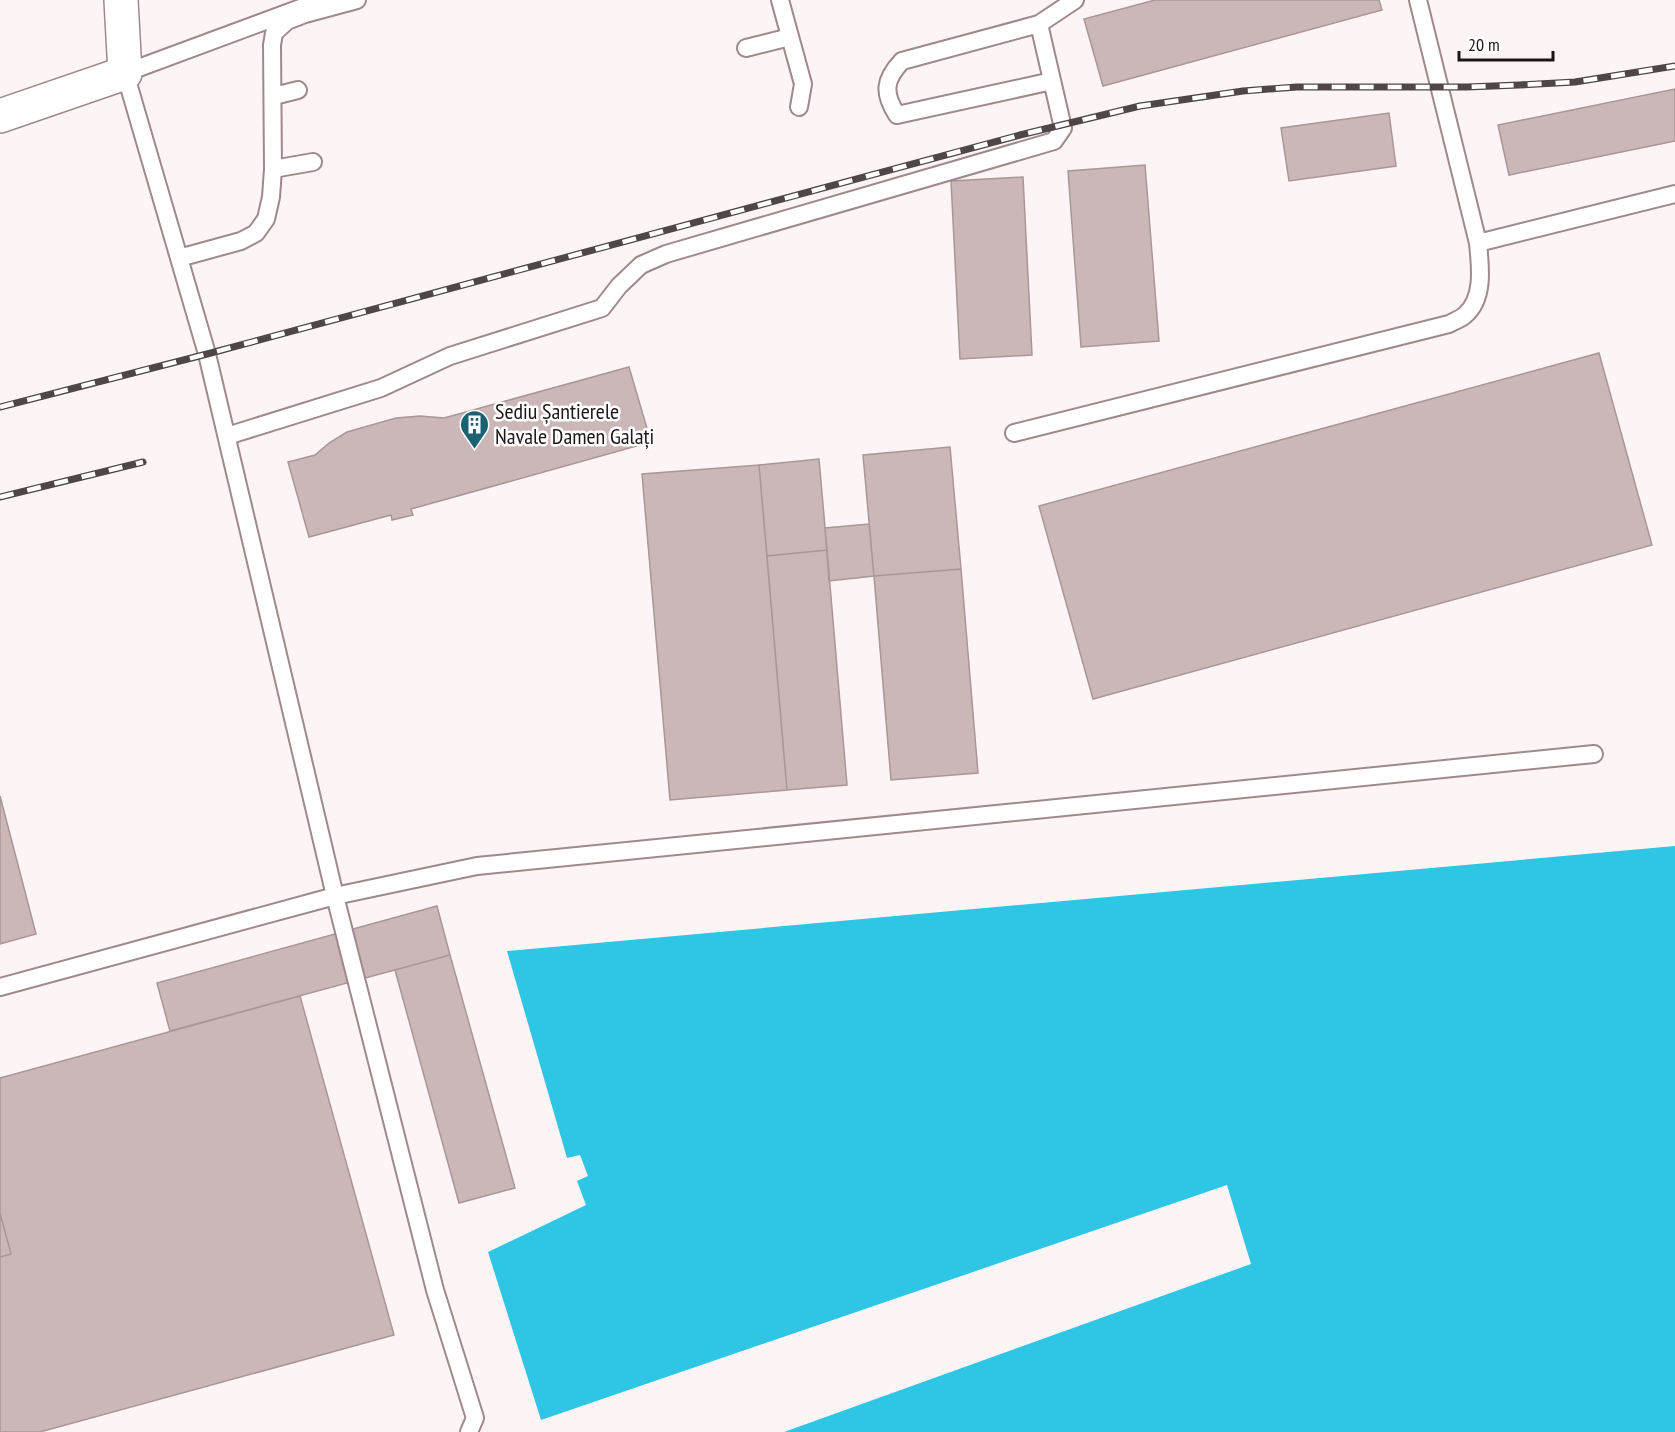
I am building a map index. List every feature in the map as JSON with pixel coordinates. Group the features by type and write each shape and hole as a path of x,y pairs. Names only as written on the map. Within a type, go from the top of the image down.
{"street":[{"path":"0,116 124,73 121,0"}],"lane":[{"path":"322,0 124,73 207,354 335,896 435,1290 475,1418 469,1432"},
{"path":"179,258 241,241 256,233 266,219 272,197 274,96 272,45 274,33 287,21 357,0"},
{"path":"780,0 803,84 799,107"},
{"path":"1052,81 897,115 889,103 887,81 902,61 1039,24 1075,0"},
{"path":"1014,433 1449,324 1467,314 1478,295 1481,276 1478,243 1418,0"},
{"path":"227,436 381,388 450,356 602,308 619,286 641,265 666,254 1054,141 1063,128 1039,24"},
{"path":"746,48 790,37"},
{"path":"274,96 298,90"},
{"path":"273,169 314,162"},
{"path":"1478,243 1675,194"},
{"path":"0,987 335,896 477,866 1594,754"}],"water":[{"path":"1675,846 1675,1432 784,1432 1251,1264 1227,1185 541,1420 488,1252 586,1205 577,1181 588,1176 580,1155 567,1158 507,951"}],"building":[{"path":"1155,0 1379,0 1382,10 1103,86 1084,19"},
{"path":"1675,89 1675,141 1509,175 1498,125"},
{"path":"1389,113 1396,166 1289,181 1281,128"},
{"path":"1145,165 1159,341 1081,347 1068,171"},
{"path":"1023,177 1032,355 960,359 951,181"},
{"path":"1599,353 1652,545 1093,699 1039,506"},
{"name":"Sediu Șantierele Navale Damen Galați","path":"629,367 651,442 411,509 413,515 392,520 391,515 309,537 288,462 315,455 347,432 396,418 420,416 444,418"},
{"path":"950,447 961,569 874,576 863,455"},
{"path":"819,459 827,550 767,556 759,465"},
{"path":"759,465 787,790 670,800 642,474"},
{"path":"869,524 874,576 829,581 825,528"},
{"path":"827,550 847,785 787,790 767,556"},
{"path":"961,569 978,773 891,780 874,576"},
{"path":"0,796 36,934 0,944"},
{"path":"437,906 450,955 170,1031 157,983"},
{"path":"450,955 515,1188 459,1203 395,970"},
{"path":"300,996 394,1335 40,1432 0,1432 0,1257 11,1254 0,1213 0,1078"},
{"path":"0,1213 11,1254 0,1257"}],"railway":[{"path":"0,407 207,354 1020,135 1140,106 1243,91 1297,87 1467,87 1575,82 1675,66"},
{"path":"0,497 143,462"}],"place":[{"name":"Sediu Șantierele Navale Damen Galați","path":"474,450"}]}
